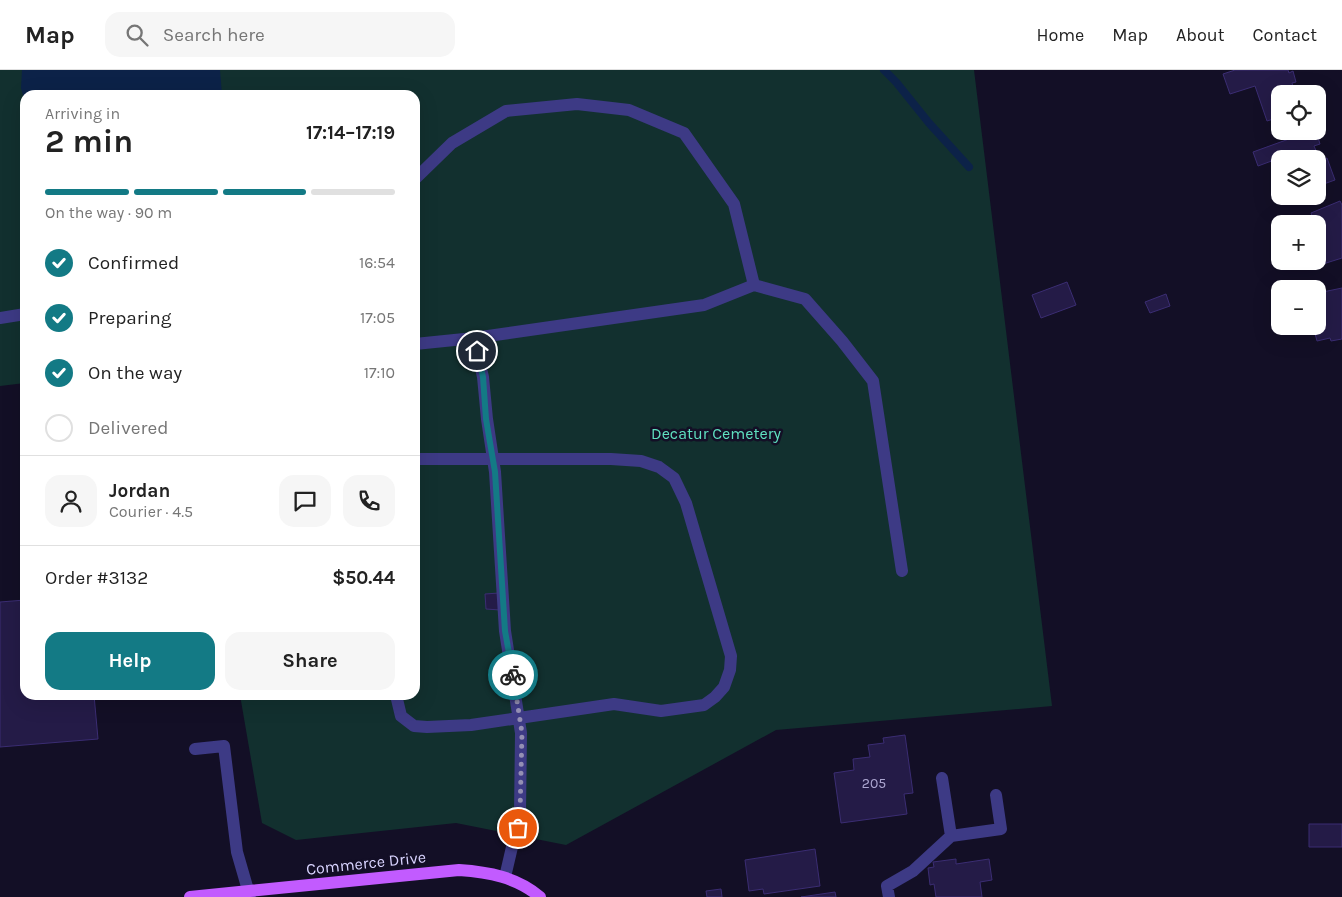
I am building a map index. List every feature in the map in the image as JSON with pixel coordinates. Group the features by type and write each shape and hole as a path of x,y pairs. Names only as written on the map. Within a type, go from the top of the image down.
{"main road":[{"name":"Commerce Drive","path":"190,897 249,894 459,870 484,872 505,878 526,887 540,897"}],"lane":[{"path":"420,174 452,143 506,111 577,104 629,110 684,133 734,204 754,285"},
{"path":"420,343 474,338 704,305 754,285 805,299 842,341 873,381 902,571"},
{"path":"0,318 20,315"},
{"path":"474,338 483,377 486,419 493,459 505,631 522,733 520,813 505,878"},
{"path":"397,700 401,716 414,726 471,725 614,704 660,711 704,705 715,697 724,686 730,670 731,656 686,503 674,478 659,467 641,461 420,459"},
{"path":"195,749 224,746 237,852 249,894"},
{"path":"942,778 951,836"},
{"path":"888,892 951,836 1001,829 996,795"}],"green space":[{"name":"Decatur Cemetery","path":"0,70 974,70 1052,706 776,730 566,845 456,823 296,840 262,823 241,700 420,700 420,90 20,90 20,384 0,386"}],"water":[{"path":"22,70 220,70 222,90 22,90"}],"building":[{"path":"1235,70 1288,70 1289,73 1293,71 1296,82 1292,83 1293,85 1271,85 1271,120 1267,121 1255,86 1230,94 1223,74"},
{"path":"1286,140 1319,140 1320,144 1314,146 1316,150 1271,150 1271,161 1258,166 1253,152"},
{"path":"1326,158 1327,158 1335,180 1326,183"},
{"path":"1340,201 1342,205 1342,258 1326,263 1326,215 1312,215 1311,213"},
{"path":"1067,282 1076,305 1041,318 1032,295"},
{"path":"1342,288 1342,339 1331,341 1330,338 1317,341 1315,335 1326,335 1326,291"},
{"path":"1166,294 1170,306 1150,313 1145,302"},
{"path":"499,593 500,610 486,609 485,594"},
{"path":"20,600 20,700 94,700 98,739 0,747 0,602"},
{"path":"905,735 913,793 904,794 907,814 841,823 834,773 854,770 853,759 870,757 868,745 884,743 883,738"},
{"path":"1309,824 1342,824 1342,847 1309,847"},
{"path":"815,849 820,886 764,894 763,889 749,891 745,860"},
{"path":"956,859 956,864 989,859 992,880 980,882 982,897 936,897 934,884 930,885 928,868 934,867 933,862"},
{"path":"721,889 722,897 707,897 706,891"},
{"path":"835,892 836,897 801,897"}],"waterway":[{"path":"884,70 969,167"}],"way so far":[{"path":"513,675 522,733 518,828"}],"route":[{"path":"477,351 483,377 486,419 495,472 505,631 513,675"}]}
